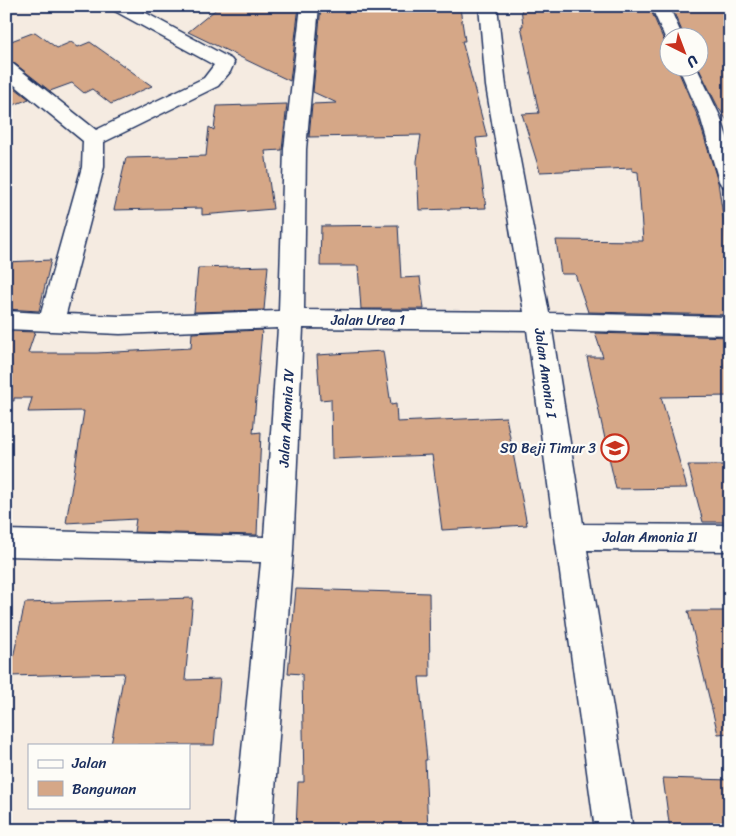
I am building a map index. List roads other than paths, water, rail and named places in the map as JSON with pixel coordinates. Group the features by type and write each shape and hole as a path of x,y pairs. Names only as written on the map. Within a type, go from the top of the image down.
{"street":[{"path":"94,139 211,82 220,72 224,63 120,6"},
{"name":"Jalan Amonia IV","path":"253,830 278,550 292,319 295,149 310,6"},
{"name":"Jalan Amonia I","path":"488,6 496,86 538,321 614,830"},
{"path":"660,6 670,28"},
{"path":"6,68 94,139"},
{"path":"693,78 710,116 730,181"},
{"path":"51,322 94,167 94,139"},
{"name":"Jalan Urea 1","path":"6,320 120,325 292,319 538,321 730,326"},
{"name":"Jalan Amonia II","path":"570,537 730,538"},
{"path":"6,543 278,550"}],"place":[{"name":"SD Beji Timur 3","path":"615,448"}]}
